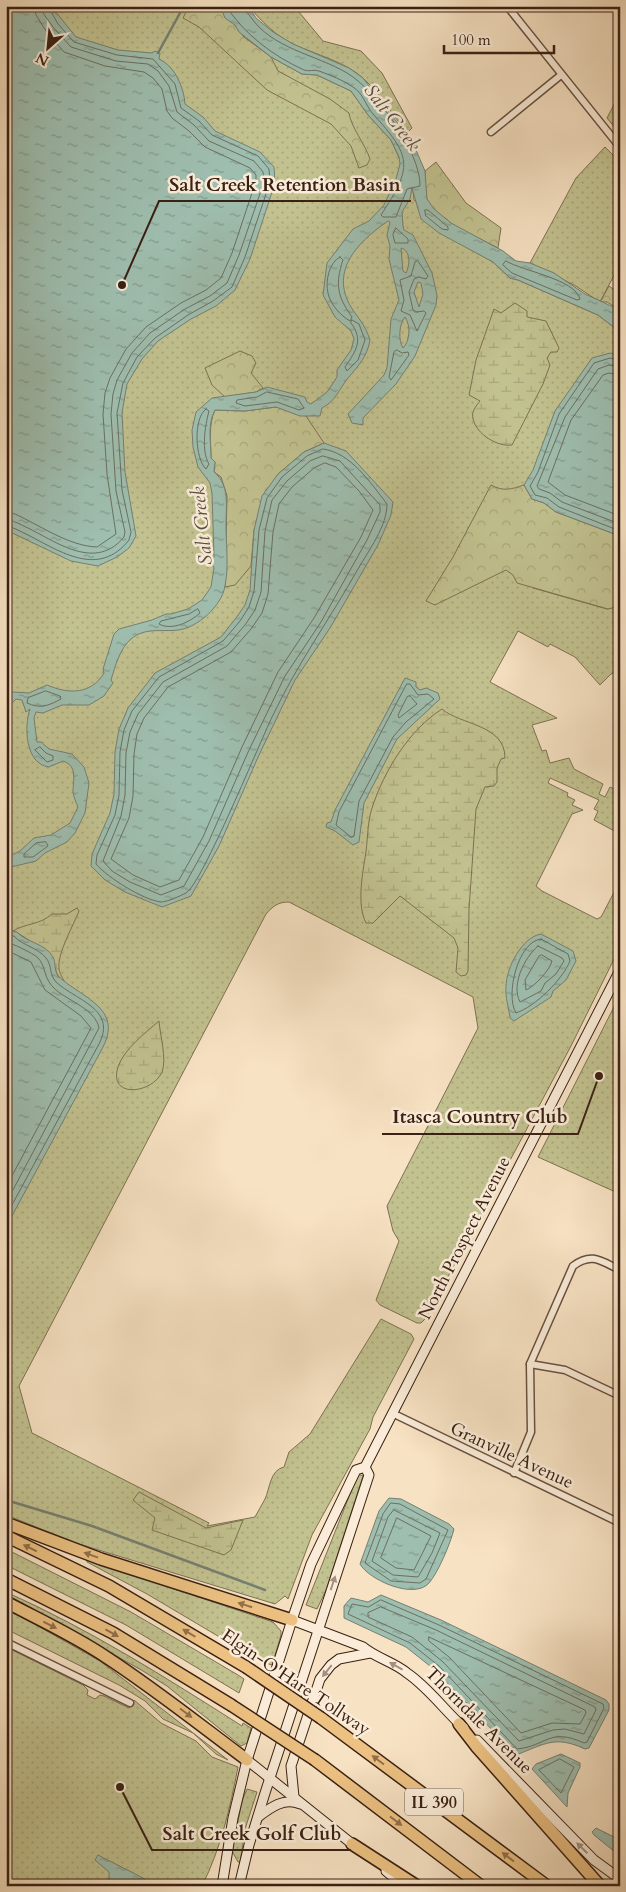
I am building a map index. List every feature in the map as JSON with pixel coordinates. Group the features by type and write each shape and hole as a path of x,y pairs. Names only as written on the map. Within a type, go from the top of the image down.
{"highway":[{"path":"6,1523 101,1559 292,1620"},
{"name":"Elgin-O'Hare Tollway","path":"6,1536 109,1586 246,1667 321,1718 548,1886"},
{"name":"IL 390","path":"6,1579 113,1633 231,1705 315,1760 481,1886"},
{"path":"6,1602 82,1641 185,1712 247,1760"},
{"path":"459,1724 476,1746 600,1886"},
{"path":"352,1844 417,1886"}],"main road":[{"name":"North Prospect Avenue","path":"222,1886 233,1818 247,1760 311,1564 337,1506 356,1470 364,1467 620,970"},
{"name":"North Prospect Avenue","path":"239,1886 270,1778 369,1475 364,1467"},
{"name":"Thorndale Avenue","path":"292,1620 363,1647 370,1653 409,1674 594,1860 620,1880"},
{"path":"294,1797 291,1766 320,1679 331,1665 339,1659 370,1653"},
{"path":"247,1760 404,1886"},
{"path":"258,1817 278,1804 296,1802 306,1807"}],"street":[{"path":"507,6 620,147"},
{"path":"491,132 562,75"},
{"path":"514,1473 531,1432 530,1364 573,1266 587,1258 598,1259 620,1270"},
{"path":"530,1364 565,1370 620,1396"},
{"name":"Granville Avenue","path":"392,1413 620,1523"},
{"path":"6,1642 130,1703"}],"green space":[{"path":"6,6 220,6 271,57 302,74 317,75 351,91 368,115 391,140 413,188 414,200 472,250 493,262 510,278 598,315 620,332 620,589 533,588 607,609 620,606 620,670 611,674 600,685 575,657 550,644 548,647 518,631 490,682 557,718 532,725 542,751 546,750 550,763 569,758 574,769 603,784 599,794 605,797 610,787 620,792 618,820 620,834 594,820 598,811 594,809 599,800 550,778 548,783 568,793 567,796 575,800 572,805 583,810 572,814 536,886 542,891 597,919 601,917 620,881 620,947 571,1046 426,1318 421,1323 417,1323 380,1305 376,1300 399,1241 393,1231 387,1206 478,1028 473,997 289,902 282,903 273,907 266,914 19,1386 32,1433 209,1523 207,1526 255,1517 265,1499 273,1476 279,1469 284,1467 289,1452 310,1434 381,1319 411,1334 414,1339 373,1417 370,1429 312,1535 288,1599 285,1596 275,1604 79,1544 6,1515"},
{"path":"189,6 220,6 244,37 271,57 278,71 330,99 349,113 352,124 370,159 367,165 359,168 351,146 331,124 267,90 199,27 183,18"},
{"path":"248,6 294,6 323,41 361,51 382,73 412,128 407,133 376,91 357,73 340,63 304,49 281,37 269,28"},
{"path":"620,93 620,134 607,118"},
{"path":"605,147 620,162 620,264 600,302 574,285 530,263 576,178"},
{"path":"436,162 466,203 501,228 498,248 458,228 432,207 426,196 425,171"},
{"path":"609,286 620,294 620,310 607,302 600,302"},
{"path":"515,303 527,311 527,317 546,321 559,348 557,352 551,352 547,358 550,365 543,384 512,445 506,445 489,439 475,425 474,409 480,401 469,395 476,360 494,309 501,313"},
{"path":"240,351 252,356 256,363 251,373 263,388 256,392 225,397 212,385 205,368"},
{"path":"276,407 306,416 324,443 304,452 278,474 254,530 251,566 235,585 225,587 227,496 221,477 214,472 215,462 211,459 211,422 215,410 245,411"},
{"path":"491,485 511,489 524,485 532,499 544,503 556,512 620,536 620,606 608,609 517,583 513,575 506,570 435,605 426,601 453,557"},
{"path":"442,709 490,732 498,738 503,747 505,758 501,759 497,768 497,782 494,786 485,787 476,809 469,909 468,971 466,975 461,976 456,972 458,948 454,938 400,896 373,923 366,923 361,900 369,820 377,794 399,752 419,728"},
{"path":"77,908 79,911 63,947 59,962 60,972 65,983 58,975 53,963 41,949 13,931 43,920 52,914 67,914"},
{"path":"620,995 620,1194 538,1157"},
{"path":"159,1021 164,1054 162,1072 150,1085 141,1089 132,1090 125,1088 119,1084 117,1077 121,1060 136,1042"},
{"path":"358,1474 363,1476 326,1590 317,1609 306,1605"},
{"path":"139,1492 206,1528 243,1520 231,1550 224,1555 152,1530 155,1518 133,1500"},
{"path":"6,1549 131,1612 238,1675 244,1679 239,1693 126,1625 6,1565"},
{"path":"87,1560 273,1622 281,1631 281,1635 272,1665 260,1661 147,1594 87,1562"},
{"path":"6,1592 97,1638 242,1726 243,1723 251,1728 247,1743 241,1746 167,1686 6,1594"},
{"path":"6,1608 100,1661 228,1760 216,1754 193,1733 163,1719 145,1701 119,1685 6,1629"},
{"path":"6,1647 83,1685 88,1690 87,1695 95,1699 100,1695 104,1696 129,1708 134,1700 161,1723 196,1741 212,1757 238,1767 224,1828 215,1857 202,1886 6,1886"},
{"path":"247,1789 257,1792 246,1826 240,1862 238,1862 232,1851 242,1801"}],"water":[{"path":"6,6 51,6 76,37 118,50 152,53 155,51 160,53 159,59 170,67 178,78 185,104 203,117 215,131 260,152 274,167 275,183 250,259 235,290 216,306 191,319 158,341 142,359 127,384 122,413 125,472 136,536 129,548 117,557 98,566 71,561 6,530"},
{"name":"Salt Creek","path":"220,6 248,6 256,18 273,32 293,44 349,68 363,78 413,143 425,171 427,199 434,209 451,223 503,251 516,261 530,263 554,273 585,294 620,310 620,332 598,315 510,278 493,262 439,233 421,219 412,188 410,199 402,212 403,226 404,230 413,235 432,273 437,295 436,305 415,356 396,384 363,418 363,425 352,423 348,414 384,375 387,368 391,319 399,300 389,259 390,246 387,235 390,222 388,221 358,247 345,269 343,281 345,294 351,307 366,329 370,340 362,361 334,398 322,408 320,416 300,416 276,407 245,411 215,410 210,427 211,458 215,462 214,472 223,483 226,496 227,571 223,594 214,608 208,615 185,628 148,631 136,635 121,652 111,680 113,683 104,696 89,705 62,705 43,713 36,712 34,718 37,742 41,742 49,749 72,754 84,767 89,783 85,813 75,833 67,842 45,853 36,861 11,867 6,873 6,861 10,856 20,851 34,838 51,835 70,823 78,807 74,798 74,774 71,766 63,761 49,767 35,759 28,743 27,734 30,709 26,712 22,700 16,699 6,709 6,698 13,692 29,693 47,685 71,691 86,689 99,680 104,673 103,669 114,634 119,629 188,609 202,600 211,587 214,568 211,562 214,557 212,493 210,483 198,467 193,447 192,430 196,412 212,398 256,392 267,387 305,397 307,402 311,404 327,392 337,377 337,370 351,350 354,339 351,331 335,317 323,295 327,263 353,229 369,221 384,205 396,179 400,164 399,157 391,140 368,115 351,91 317,75 302,74 271,57 239,32 235,25 225,18","holes":["401,248 407,252 409,259 406,273 403,271","418,282 421,283 423,294 419,307 414,292","405,317 409,333 403,348 400,337 400,328"]},
{"path":"610,353 620,357 620,536 556,512 544,503 532,499 524,485 533,470 555,411 592,358"},
{"path":"324,443 346,451 393,502 391,515 378,545 330,628 295,680 259,755 219,846 191,896 162,907 125,892 105,880 91,866 92,854 110,813 114,794 115,752 119,729 128,708 155,673 221,637 236,618 245,605 250,590 254,530 262,496 278,474 304,452"},
{"path":"405,678 416,682 416,687 420,690 426,688 438,693 440,699 397,739 364,803 359,842 353,845 335,831 326,827 327,823 331,822 335,810"},
{"path":"6,931 17,932 50,952 54,959 58,976 97,1005 104,1013 108,1023 108,1034 103,1047 6,1227"},
{"path":"541,934 573,951 576,961 566,980 553,991 551,997 514,1021 510,1018 506,995 509,971 516,954 522,947 534,936"},
{"path":"389,1498 401,1499 449,1524 454,1529 436,1572 429,1583 422,1588 403,1589 392,1586 372,1576 360,1564 379,1511"},
{"path":"381,1595 441,1620 606,1700 609,1704 609,1710 589,1748 585,1749 566,1742 558,1742 543,1745 516,1755 435,1670 406,1647 344,1618 344,1606 351,1598 368,1602"},
{"path":"561,1754 580,1763 568,1793 567,1807 532,1769 536,1764"},
{"path":"596,1828 620,1840 620,1856 594,1835 592,1832"},
{"path":"98,1855 145,1879 146,1883 144,1886 127,1886 123,1884 109,1886 109,1872 95,1860"}],"waterway":[{"path":"158,53 180,13"},
{"path":"6,1500 92,1526 265,1590"}],"place":[{"name":"Salt Creek Retention Basin","path":"122,285"},
{"name":"Itasca Country Club","path":"599,1076"},
{"name":"Salt Creek Golf Club","path":"120,1787"}]}
